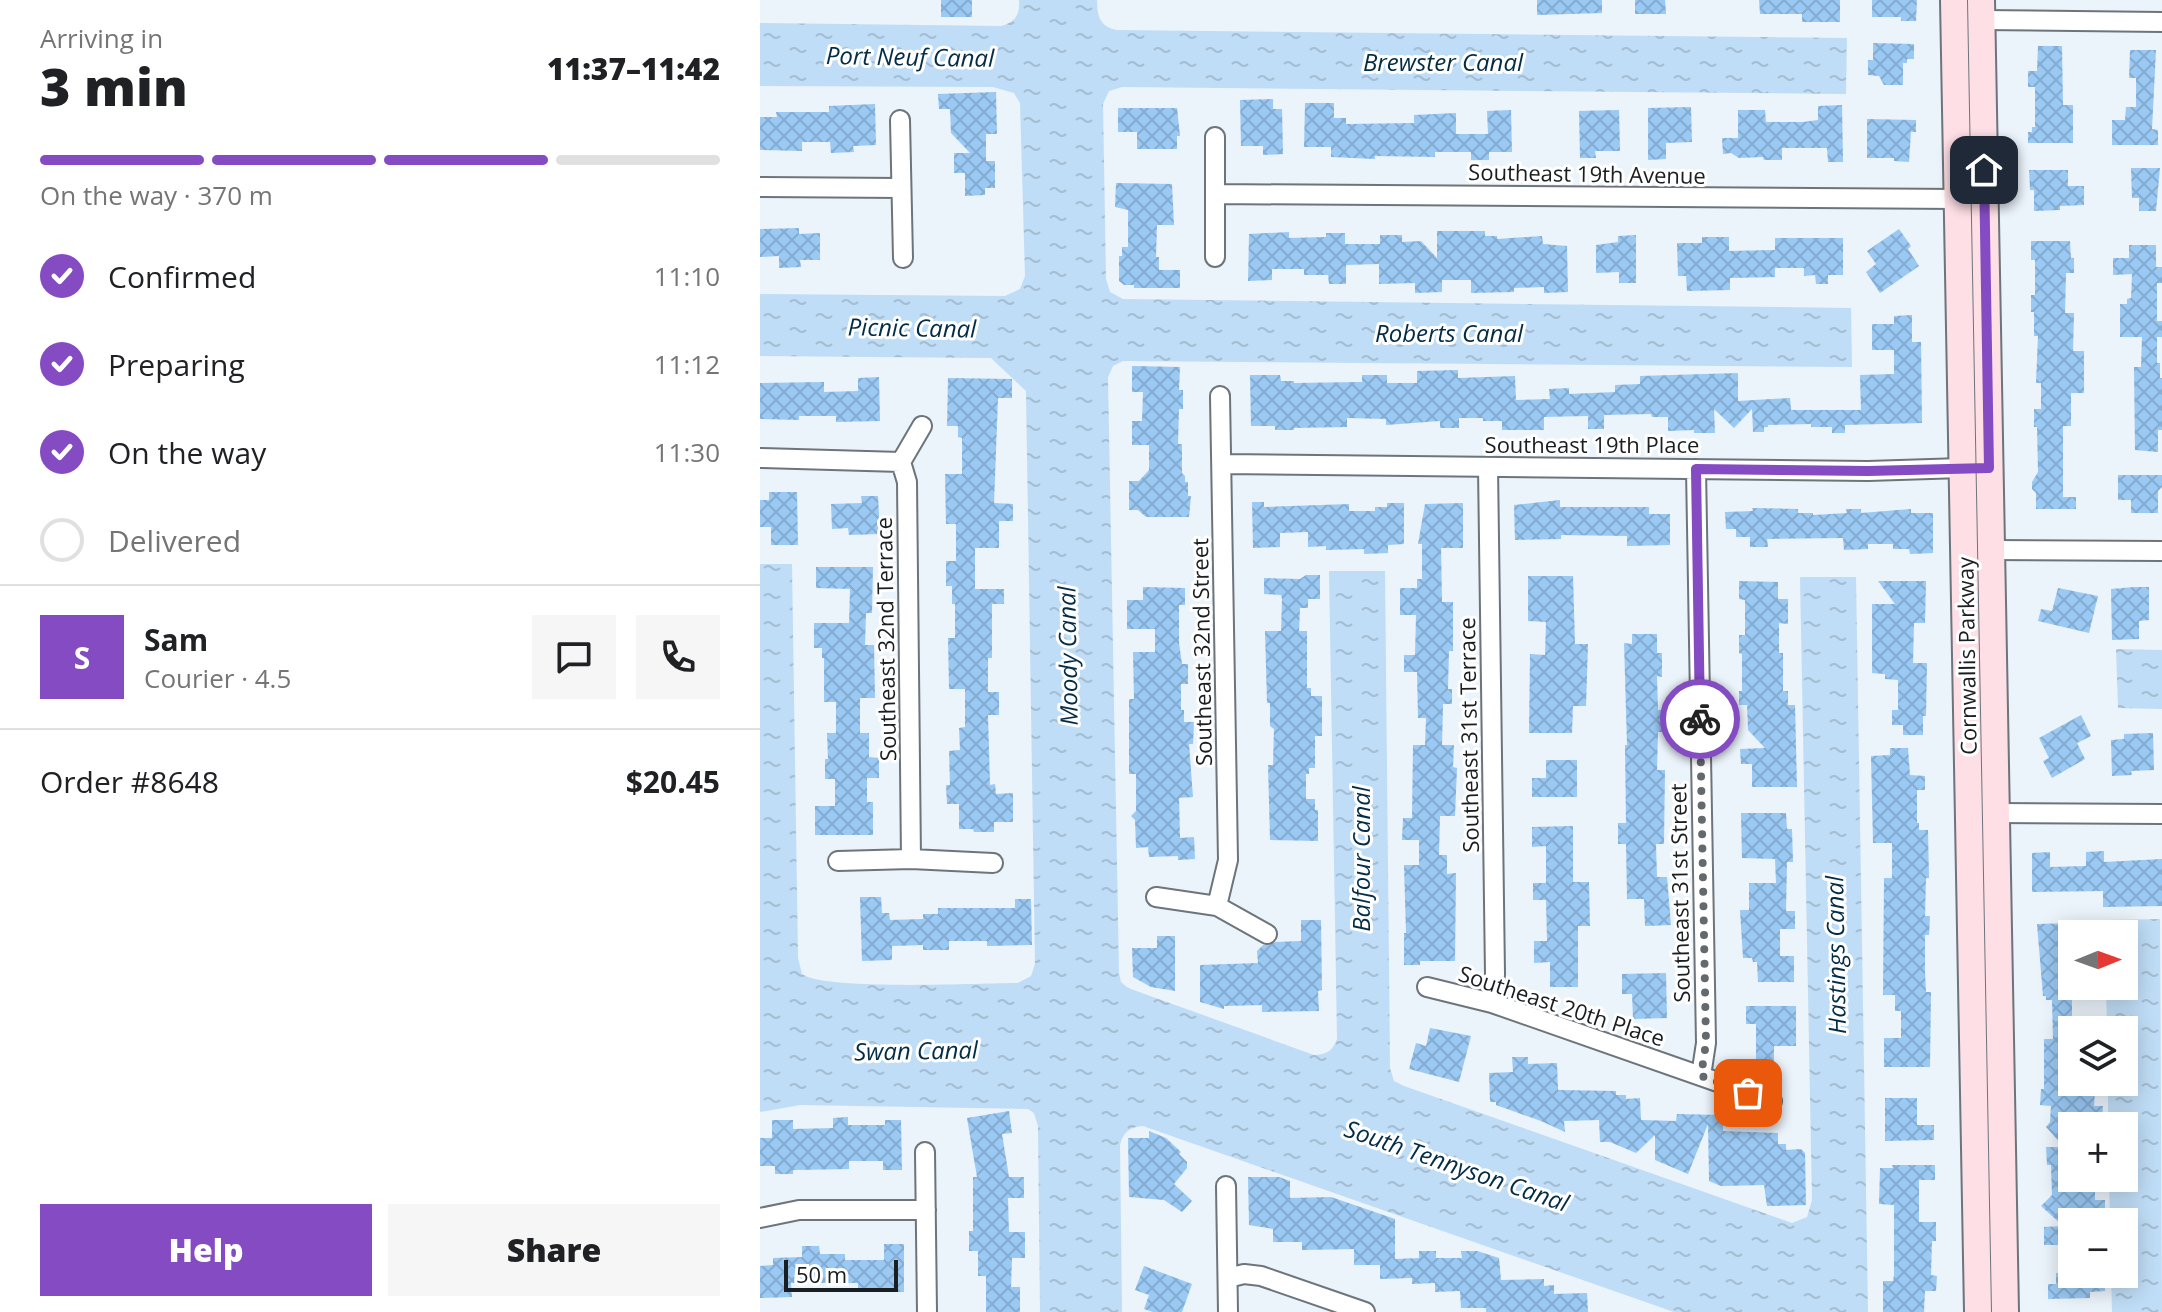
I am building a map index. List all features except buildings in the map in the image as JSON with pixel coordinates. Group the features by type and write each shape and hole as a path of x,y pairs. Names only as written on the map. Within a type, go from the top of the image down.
{"street":[{"path":"1954,10 2162,22"},
{"name":"Cornwallis Parkway","path":"1954,10 1971,200 1989,468 2005,1312"},
{"name":"Cornwallis Parkway","path":"1978,1312 1962,468 1971,200 1982,10"},
{"path":"900,120 903,258"},
{"path":"1215,137 1215,257"},
{"path":"760,187 901,188"},
{"name":"Southeast 19th Avenue","path":"1215,194 1971,200"},
{"name":"Southeast 32nd Street","path":"1217,906 1228,860 1220,396"},
{"path":"760,458 901,462 922,426"},
{"name":"Southeast 32nd Terrace","path":"901,462 907,482 911,859"},
{"name":"Southeast 19th Place","path":"1223,464 1868,471 1962,468"},
{"name":"Southeast 31st Terrace","path":"1488,467 1495,974 1492,1003"},
{"path":"1962,468 1989,468"},
{"name":"Southeast 31st Street","path":"1696,469 1706,1043 1701,1076"},
{"path":"1964,551 2162,551"},
{"path":"1970,813 2162,814"},
{"path":"838,861 911,859 993,863"},
{"path":"1156,897 1217,906 1267,934"},
{"name":"Southeast 20th Place","path":"1427,987 1492,1003 1772,1101"},
{"path":"925,1152 927,1312"},
{"path":"1226,1186 1228,1312"},
{"path":"760,1218 799,1210 926,1210"},
{"path":"1977,1224 2003,1224"},
{"path":"1228,1278 1244,1274 1261,1276 1365,1312"}],"water":[{"path":"1019,0 1097,0 1101,20 1117,30 1847,38 1846,94 1122,87 1109,91 1103,104 1106,279 1110,292 1123,299 1851,308 1852,367 1123,361 1113,366 1108,377 1121,982 1128,988 1314,1055 1326,1053 1334,1046 1337,1039 1329,571 1385,571 1390,1068 1394,1081 1792,1223 1807,1217 1812,1200 1800,577 1856,577 1868,1312 1674,1312 1143,1126 1128,1131 1120,1145 1122,1312 1040,1312 1038,1126 1034,1113 1028,1109 800,1105 760,1112 760,564 792,564 798,958 802,974 840,983 1018,983 1031,976 1035,964 1026,391 991,358 760,356 760,294 1005,296 1020,289 1025,276 1020,103 1014,93 993,87 760,86 760,23 1001,26 1016,17"},
{"path":"2116,649 2162,650 2162,709 2118,708"},
{"path":"2160,919 2162,1312 2112,1312 2111,1288 2138,1288 2138,1208 2110,1208 2109,1192 2138,1192 2138,1112 2108,1112 2108,1096 2138,1096 2138,1016 2107,1016 2106,1000 2138,1000 2138,920 2105,920"}],"way so far":[{"path":"1700,719 1706,1043 1701,1076 1748,1093"}],"route":[{"path":"1700,719 1696,469 1868,471 1989,468 1984,170"}],"water label":[{"name":"Port Neuf Canal","path":"910,56"},
{"name":"Brewster Canal","path":"1443,61"},
{"name":"Picnic Canal","path":"912,327"},
{"name":"Roberts Canal","path":"1449,332"},
{"name":"Moody Canal","path":"1067,656"},
{"name":"Balfour Canal","path":"1360,859"},
{"name":"Hastings Canal","path":"1835,955"},
{"name":"Swan Canal","path":"916,1050"},
{"name":"South Tennyson Canal","path":"1457,1165"}]}
